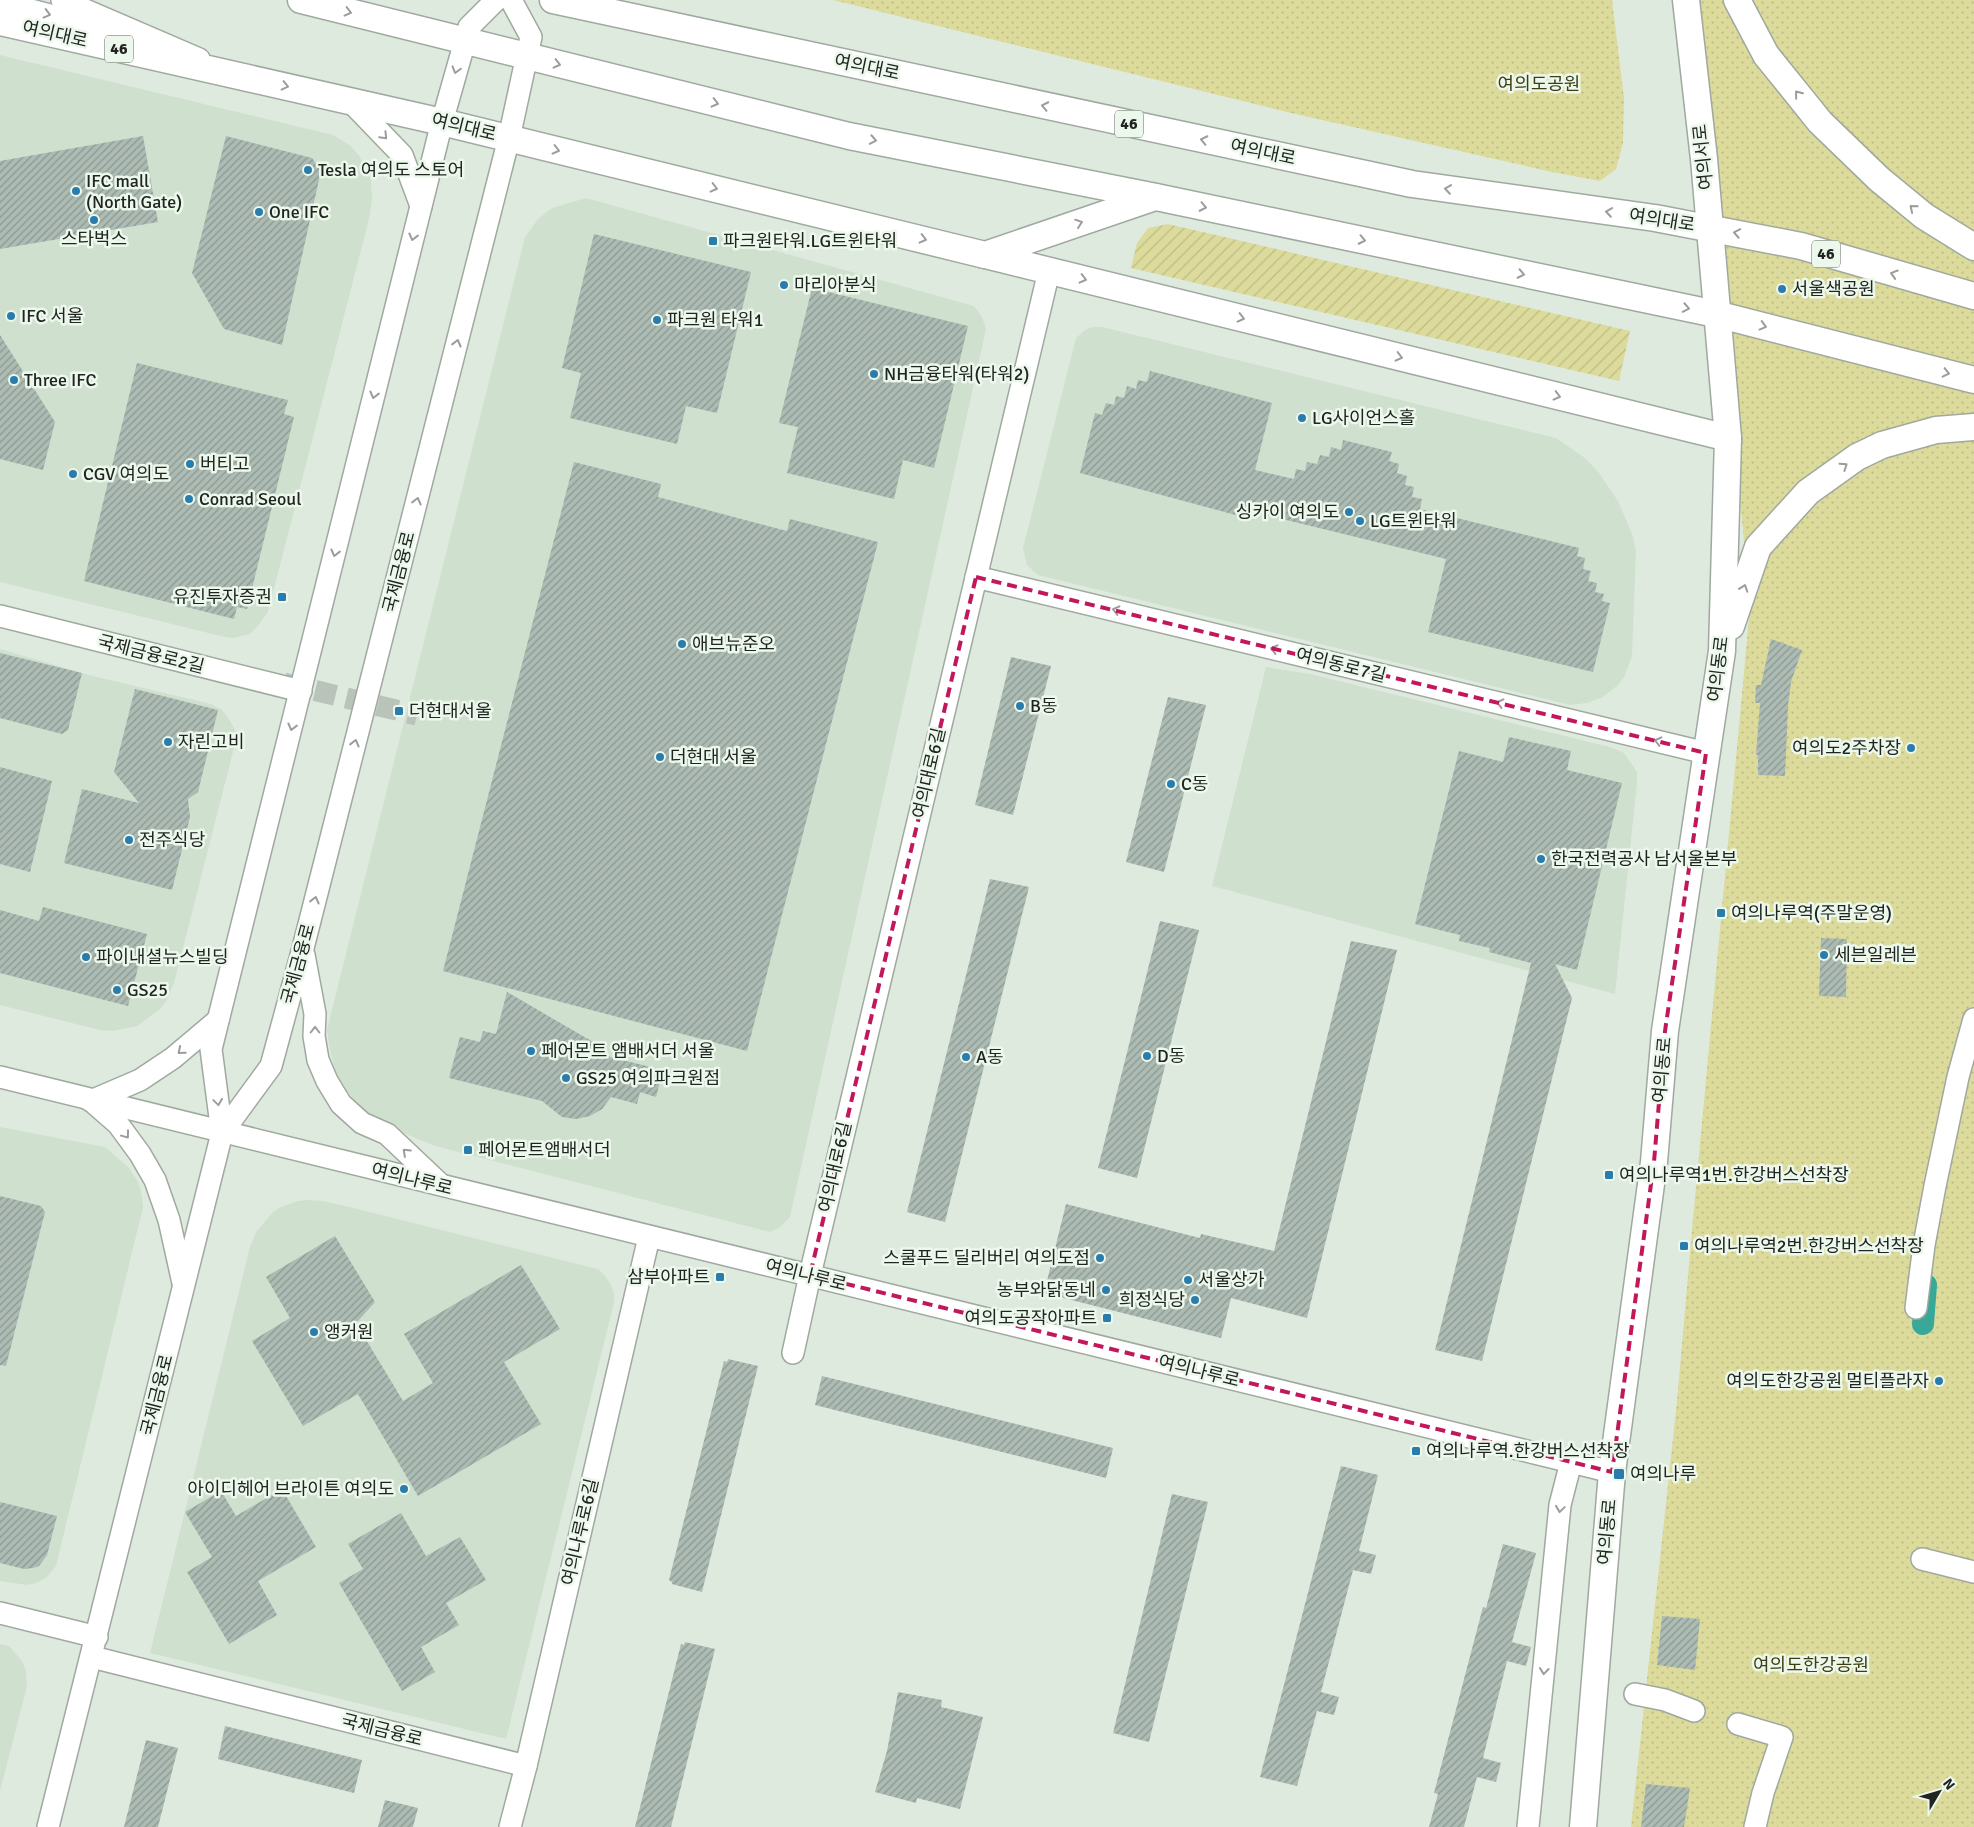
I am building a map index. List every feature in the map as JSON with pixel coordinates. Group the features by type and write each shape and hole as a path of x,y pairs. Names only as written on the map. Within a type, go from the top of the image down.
{"main road":[{"path":"301,0 849,136 1156,196 1716,314 1974,380"},
{"name":"여의대로","path":"553,0 1412,184 1656,218 1801,246 1940,288 1974,296"},
{"name":"여의서로","path":"1686,0 1704,159 1716,314"},
{"path":"1737,0 1766,55 1820,122 1879,179 1924,216 1964,242"},
{"name":"여의대로","path":"0,22 509,138 1728,438"},
{"path":"985,254 1156,196"},
{"name":"여의동로","path":"1583,1827 1612,1472 1654,1162 1665,1031 1722,651 1728,438 1724,377 1716,314"},
{"path":"1722,651 1758,547 1808,492 1858,457 1882,444 1924,433 1974,427"}],"street":[{"path":"62,0 238,75"},
{"name":"국제금융로","path":"48,1827 222,1133 211,1049 218,1020 442,122 464,41 469,27 496,0"},
{"name":"국제금융로","path":"222,1133 271,1066 303,948 509,138 531,37 512,0"},
{"path":"0,2 73,21 238,75"},
{"path":"350,101 402,156 421,206"},
{"name":"여의대로6길","path":"793,1353 1049,270"},
{"name":"여의동로7길","path":"976,576 1706,753"},
{"name":"국제금융로2길","path":"0,616 301,691"},
{"path":"303,948 315,1014 314,1036 318,1060 327,1081 341,1104 362,1124 387,1134 442,1186"},
{"path":"1916,1308 1924,1245 1935,1186 1958,1077 1974,1019"},
{"path":"184,1287 169,1220 155,1180 140,1154 118,1124 91,1101 140,1080 173,1058 218,1020"},
{"name":"여의나루로","path":"0,1077 91,1101 1612,1472"},
{"name":"여의나루로6길","path":"510,1827 526,1766 649,1237"},
{"path":"1528,1827 1560,1505 1571,1462"},
{"path":"1922,1559 1974,1572"},
{"path":"0,1613 94,1647"},
{"name":"국제금융로","path":"94,1647 526,1766"},
{"path":"1636,1694 1665,1700 1694,1712"},
{"path":"1738,1724 1782,1737 1762,1793 1755,1827"}],"highlighted area":[{"path":"976,577 1706,753 1665,1031 1654,1162 1612,1472 810,1275"}],"shaded area":[{"name":"IFC 서울","path":"0,55 333,135 351,146 360,157 371,180 370,215 268,612 250,634 234,638 225,637 0,582"},
{"path":"586,198 974,306 982,317 986,329 790,1217 779,1228 770,1232 435,1146 377,1122 353,1099 336,1073 330,1050 327,1030 525,237 539,218 552,208"},
{"path":"1093,327 1102,327 1556,438 1585,458 1599,473 1618,501 1632,534 1636,550 1632,656 1624,677 1618,685 1603,697 1587,703 1570,705 1038,575 1027,565 1023,548 1076,338 1085,330"},
{"path":"0,649 89,675 211,704 222,710 235,730 235,744 174,983 166,1002 159,1010 137,1026 113,1031 100,1030 0,1005"},
{"path":"1266,667 1310,674 1610,747 1624,753 1637,772 1637,782 1615,994 1212,886"},
{"path":"0,1127 105,1147 129,1168 138,1182 143,1207 56,1566 46,1578 27,1585 0,1581"},
{"path":"308,1200 350,1207 598,1269 611,1285 614,1303 506,1739 150,1653 250,1247 256,1232 273,1212 298,1201"},
{"path":"0,1644 9,1646 22,1661 26,1671 27,1686 0,1791"}],"green space":[{"name":"여의도공원","path":"833,0 1612,0 1624,98 1623,143 1616,169 1600,181 1552,172 1291,113"},
{"name":"여의도한강공원","path":"1695,0 1974,0 1974,1827 1631,1827 1677,1401 1750,608"},
{"path":"1168,224 1630,331 1619,381 1131,268 1137,243 1148,228"}],"building":[{"name":"IFC mall (North Gate)","path":"143,136 158,222 0,249 0,161"},
{"name":"One IFC","path":"226,136 312,158 321,171 282,345 224,329 192,273"},
{"name":"파크원 타워1","path":"594,234 751,272 717,413 686,406 677,444 570,418 581,373 562,368"},
{"name":"NH금융타워(타워2)","path":"812,288 968,326 934,468 903,460 894,499 787,473 798,427 779,423"},
{"name":"Three IFC","path":"0,335 55,422 43,470 0,459"},
{"name":"Conrad Seoul","path":"137,363 288,400 284,414 294,417 247,609 237,607 234,619 84,581"},
{"name":"LG트윈타워","path":"1150,371 1272,403 1255,470 1294,479 1296,469 1305,471 1307,462 1317,464 1320,455 1329,457 1331,447 1341,450 1343,440 1392,452 1389,461 1399,464 1397,473 1407,476 1405,485 1414,487 1412,497 1422,499 1420,509 1579,548 1577,556 1585,558 1583,569 1591,571 1588,581 1597,583 1595,592 1604,594 1602,601 1610,603 1593,672 1428,632 1446,559 1245,510 1243,517 1080,473 1095,413 1102,415 1106,403 1114,405 1116,396 1124,398 1127,386 1136,389 1138,380 1147,382"},
{"name":"더현대 서울","path":"574,462 661,484 658,497 787,531 790,519 878,542 747,1051 443,971"},
{"path":"1771,639 1802,650 1791,682 1785,776 1758,775 1758,755 1756,755 1760,703 1755,703 1756,685 1761,685"},
{"path":"0,653 82,673 68,730 62,734 0,718"},
{"name":"B동","path":"1011,657 1051,666 1013,815 975,805"},
{"path":"135,689 218,710 198,792 188,799 190,817 172,890 64,863 82,789 139,803 114,772"},
{"name":"C동","path":"1168,697 1206,705 1164,872 1126,862"},
{"path":"1509,737 1571,751 1567,770 1622,783 1577,970 1555,964 1572,998 1482,1361 1435,1350 1531,963 1489,952 1490,948 1459,941 1460,935 1415,924 1459,751 1503,762"},
{"path":"0,767 52,781 30,872 0,864"},
{"name":"A동","path":"990,879 1029,887 945,1222 907,1212"},
{"name":"파이내셜뉴스빌딩","path":"43,907 147,934 128,1006 0,973 0,910 39,921"},
{"name":"D동","path":"1160,921 1199,930 1137,1178 1098,1168"},
{"path":"1821,938 1847,939 1846,997 1819,996"},
{"path":"1351,941 1397,950 1307,1318 1231,1298 1221,1338 1044,1293 1066,1204 1200,1238 1201,1234 1274,1251"},
{"name":"페어몬트 앰배서더 서울","path":"507,992 600,1046 610,1057 663,1070 656,1097 640,1092 637,1104 611,1097 602,1109 590,1116 576,1119 562,1117 542,1101 449,1078 460,1037 480,1042 483,1031 496,1034"},
{"path":"0,1196 41,1206 45,1212 6,1366 0,1365"},
{"path":"335,1236 375,1302 356,1323 403,1401 433,1383 404,1334 521,1265 560,1329 504,1362 541,1424 418,1496 358,1394 303,1426 252,1341 290,1318 266,1277"},
{"path":"728,1359 758,1366 702,1592 672,1584 669,1580 724,1361 727,1362"},
{"path":"822,1376 1113,1448 1106,1478 815,1405"},
{"path":"1341,1466 1378,1475 1359,1551 1376,1555 1371,1574 1353,1570 1321,1692 1339,1697 1334,1715 1317,1711 1297,1786 1260,1777"},
{"path":"282,1489 316,1547 258,1581 277,1615 229,1644 187,1572 212,1557 185,1512 221,1491 236,1516"},
{"path":"1172,1494 1208,1502 1149,1742 1113,1733"},
{"path":"0,1502 57,1516 47,1555 39,1566 24,1569 0,1563"},
{"path":"401,1513 426,1556 460,1537 486,1580 446,1603 459,1625 421,1647 435,1672 402,1691 339,1583 363,1569 348,1544"},
{"path":"1503,1544 1536,1553 1512,1642 1531,1647 1526,1666 1507,1661 1483,1758 1501,1763 1496,1782 1477,1777 1464,1827 1429,1827 1438,1794 1434,1793 1483,1607 1486,1608"},
{"path":"1662,1616 1700,1619 1695,1670 1657,1665"},
{"path":"685,1642 715,1649 671,1827 635,1827 681,1644 684,1645"},
{"path":"898,1692 942,1700 941,1707 983,1717 960,1809 917,1798 916,1803 875,1792 887,1751"},
{"path":"225,1726 362,1760 354,1793 218,1759"},
{"path":"146,1740 178,1748 158,1827 124,1827"},
{"path":"1646,1784 1690,1788 1684,1827 1641,1827"},
{"path":"385,1800 418,1808 413,1827 378,1827"}],"waterway":[{"path":"1923,1324 1926,1285"}],"tunnel":[{"path":"284,683 417,715"}],"place":[{"name":"Tesla 여의도 스토어","path":"308,170"},
{"name":"IFC mall (North Gate)","path":"76,191"},
{"name":"One IFC","path":"259,212"},
{"name":"스타벅스","path":"94,220"},
{"name":"파크원타워.LG트윈타워","path":"713,241"},
{"name":"마리아분식","path":"784,285"},
{"name":"서울색공원","path":"1782,289"},
{"name":"IFC 서울","path":"11,316"},
{"name":"파크원 타워1","path":"657,320"},
{"name":"NH금융타워(타워2)","path":"874,374"},
{"name":"Three IFC","path":"14,380"},
{"name":"LG사이언스홀","path":"1302,418"},
{"name":"버티고","path":"190,464"},
{"name":"CGV 여의도","path":"73,474"},
{"name":"Conrad Seoul","path":"189,499"},
{"name":"싱카이 여의도","path":"1349,512"},
{"name":"LG트윈타워","path":"1360,521"},
{"name":"유진투자증권","path":"282,597"},
{"name":"애브뉴준오","path":"682,644"},
{"name":"B동","path":"1020,706"},
{"name":"더현대서울","path":"399,711"},
{"name":"자린고비","path":"168,742"},
{"name":"여의도2주차장","path":"1911,748"},
{"name":"더현대 서울","path":"660,757"},
{"name":"C동","path":"1171,784"},
{"name":"전주식당","path":"129,840"},
{"name":"한국전력공사 남서울본부","path":"1541,859"},
{"name":"여의나루역(주말운영)","path":"1721,913"},
{"name":"세븐일레븐","path":"1824,955"},
{"name":"파이내셜뉴스빌딩","path":"86,957"},
{"name":"GS25","path":"117,990"},
{"name":"페어몬트 앰배서더 서울","path":"531,1051"},
{"name":"D동","path":"1147,1056"},
{"name":"A동","path":"966,1057"},
{"name":"GS25 여의파크원점","path":"566,1078"},
{"name":"페어몬트앰배서더","path":"468,1150"},
{"name":"여의나루역1번.한강버스선착장","path":"1609,1175"},
{"name":"여의나루역2번.한강버스선착장","path":"1684,1246"},
{"name":"스쿨푸드 딜리버리 여의도점","path":"1100,1258"},
{"name":"삼부아파트","path":"720,1277"},
{"name":"서울상가","path":"1188,1280"},
{"name":"농부와닭동네","path":"1106,1290"},
{"name":"희정식당","path":"1195,1300"},
{"name":"여의도공작아파트","path":"1107,1318"},
{"name":"앵커원","path":"314,1332"},
{"name":"여의도한강공원 멀티플라자","path":"1939,1381"},
{"name":"여의나루역.한강버스선착장","path":"1416,1451"},
{"name":"여의나루","path":"1619,1474"},
{"name":"아이디헤어 브라이튼 여의도","path":"404,1489"}]}
